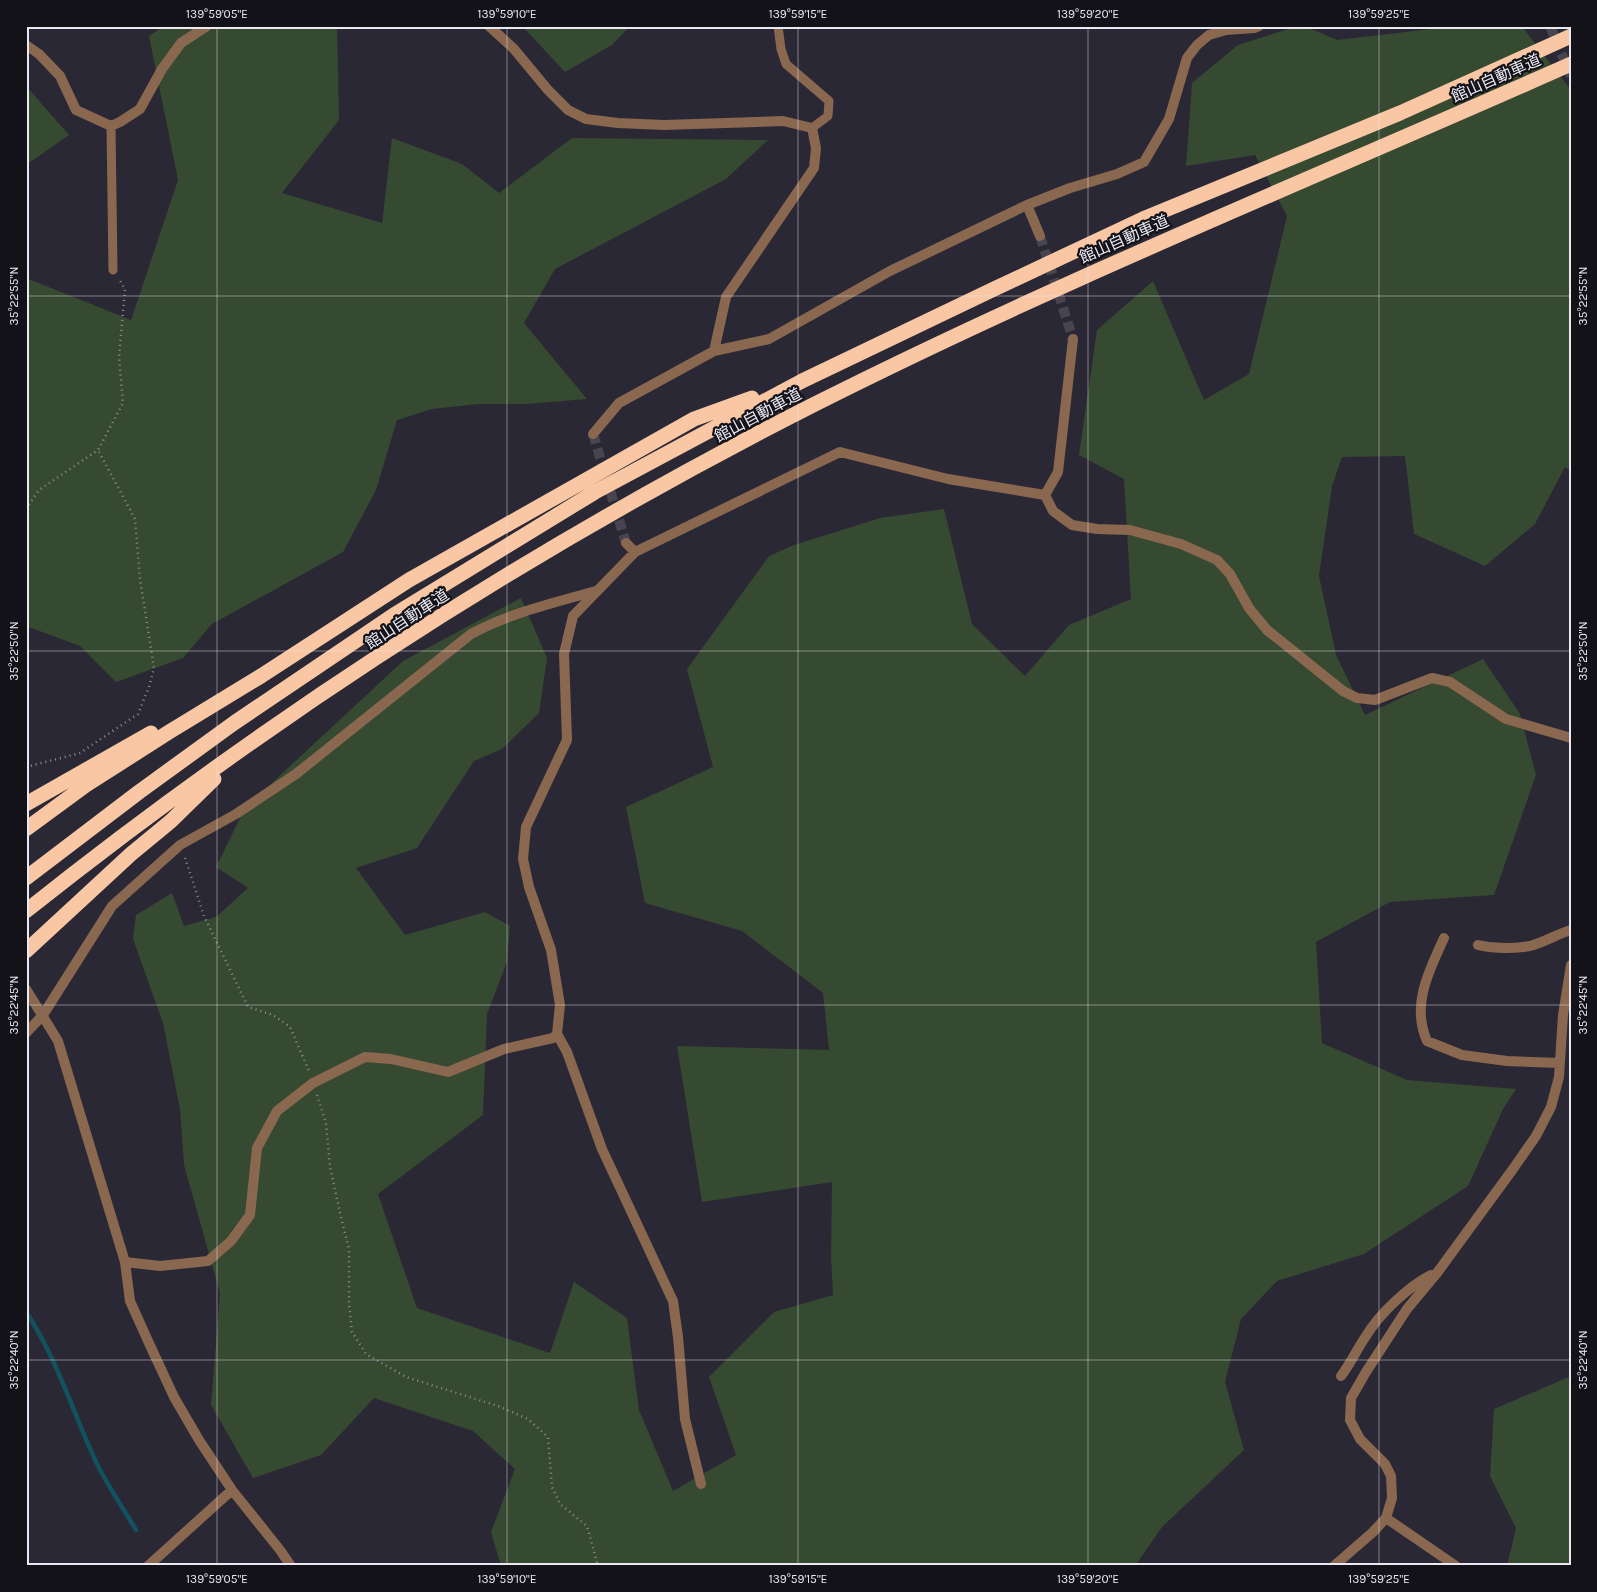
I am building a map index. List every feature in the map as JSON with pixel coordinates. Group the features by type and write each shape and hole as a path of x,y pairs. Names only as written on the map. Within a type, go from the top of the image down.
{"highway":[{"name":"館山自動車道","path":"26,878 234,723 394,615 595,492 802,381 1143,219 1400,113 1571,36"},
{"name":"館山自動車道","path":"26,911 154,813 251,744 410,636 617,511 815,404 918,353 1153,245 1411,135 1571,64"},
{"path":"26,829 86,786 169,732 261,676 409,580 694,419 802,381"},
{"path":"26,804 154,731 261,676"},
{"path":"26,951 171,821 251,744"}],"street":[{"path":"26,46 39,54 60,76 76,110 111,126 140,109 162,69 181,43 207,26"},
{"path":"488,26 514,49 548,90 568,110 586,119 618,123 664,125 783,121 812,128 816,148 814,168 726,297 714,352"},
{"path":"593,434 620,402 714,352 769,339 890,270 1027,205 1070,188 1118,174 1144,162 1169,119 1187,58 1197,45 1209,35 1226,30 1259,26"},
{"path":"1027,205 1040,236"},
{"path":"1045,495 1058,472 1073,340"},
{"path":"701,1484 685,1419 678,1337 672,1301 602,1150 566,1052 557,1034 560,1005 551,950 529,887 523,859 526,827 566,740 564,654 573,616 635,552 840,452 948,479 1045,495"},
{"path":"1045,495 1054,511 1072,524 1097,529 1130,530 1181,544 1217,560 1230,574 1249,608 1267,630 1343,691 1357,698 1375,700 1432,678 1450,682 1506,718 1571,738"},
{"path":"626,543 635,552"},
{"path":"26,1033 43,1016 112,906 180,845 236,814 296,774 471,634 490,624 530,609 597,591"},
{"path":"1478,945 1493,948 1531,946 1571,930"},
{"path":"1444,938 1426,976 1421,1003 1422,1029 1427,1041 1462,1055 1507,1061 1560,1064"},
{"path":"1334,1566 1386,1518 1392,1498 1391,1476 1385,1464 1360,1439 1350,1420 1351,1398 1407,1308 1436,1272 1536,1136 1551,1107 1559,1077 1563,1016 1571,965"},
{"path":"26,989 58,1041 125,1262 130,1301 174,1397 199,1440 232,1490 291,1566"},
{"path":"125,1262 160,1266 208,1261 231,1241 250,1215 257,1148 277,1111 313,1083 365,1056 390,1059 448,1072 504,1049 553,1038 557,1034"},
{"path":"1341,1376 1367,1334 1387,1310 1403,1294 1436,1272"},
{"path":"148,1566 232,1490"},
{"path":"1386,1518 1456,1566"}],"lane":[{"path":"778,26 781,49 786,64 829,101 828,116 812,128"},
{"path":"111,126 114,270"}],"path":[{"path":"26,508 39,490 98,450 123,403 119,356 125,289 114,270"},
{"path":"26,767 80,753 138,714 149,687 154,668 140,579 136,519 98,450"},
{"path":"180,845 204,916 248,1007 273,1015 290,1027 313,1083 326,1123 330,1167 340,1217 349,1249 349,1304 352,1332 366,1354 406,1377 498,1406 528,1419 548,1437 552,1487 560,1504 587,1526 598,1566"}],"green space":[{"path":"164,26 337,26 339,120 282,193 382,223 392,138 462,164 499,193 572,138 768,140 726,179 555,269 524,323 587,399 526,404 478,404 432,409 397,420 376,490 343,552 212,624 183,658 116,682 80,646 26,626 26,278 131,320 178,180 149,36"},
{"path":"522,26 630,26 612,45 565,72"},
{"path":"1298,26 1304,26 1337,40 1457,26 1517,26 1523,28 1571,90 1571,472 1565,467 1535,524 1485,566 1414,534 1405,456 1342,457 1332,486 1319,576 1336,655 1365,715 1483,659 1520,714 1536,775 1494,895 1390,902 1316,942 1322,1043 1407,1080 1516,1089 1503,1109 1468,1186 1364,1254 1277,1281 1241,1319 1225,1382 1244,1450 1162,1527 1135,1566 501,1566 491,1532 515,1469 473,1431 374,1398 321,1455 253,1478 211,1405 220,1293 184,1165 180,1109 163,1023 133,939 136,915 172,893 184,926 216,917 248,888 216,867 245,808 403,661 521,598 547,658 539,713 502,749 474,761 417,848 356,868 405,935 485,912 510,926 507,962 487,1014 483,1115 378,1194 417,1308 550,1353 574,1282 627,1318 639,1410 673,1491 736,1455 709,1377 774,1312 833,1295 831,1257 832,1182 702,1202 677,1046 829,1050 823,993 742,931 645,903 626,807 713,767 687,669 769,556 794,545 880,518 944,509 972,624 1025,676 1069,625 1131,599 1124,479 1079,455 1097,330 1153,281 1204,400 1249,374 1287,216 1255,155 1186,166 1192,83 1238,45"},
{"path":"26,86 69,135 26,165"},
{"path":"1571,1376 1571,1566 1507,1566 1516,1528 1490,1476 1494,1409"}],"waterway":[{"path":"26,1312 56,1367 97,1464 136,1530"}],"tunnel":[{"path":"1550,26 1571,76"},
{"path":"1040,236 1073,339"},
{"path":"593,434 626,543"}]}
